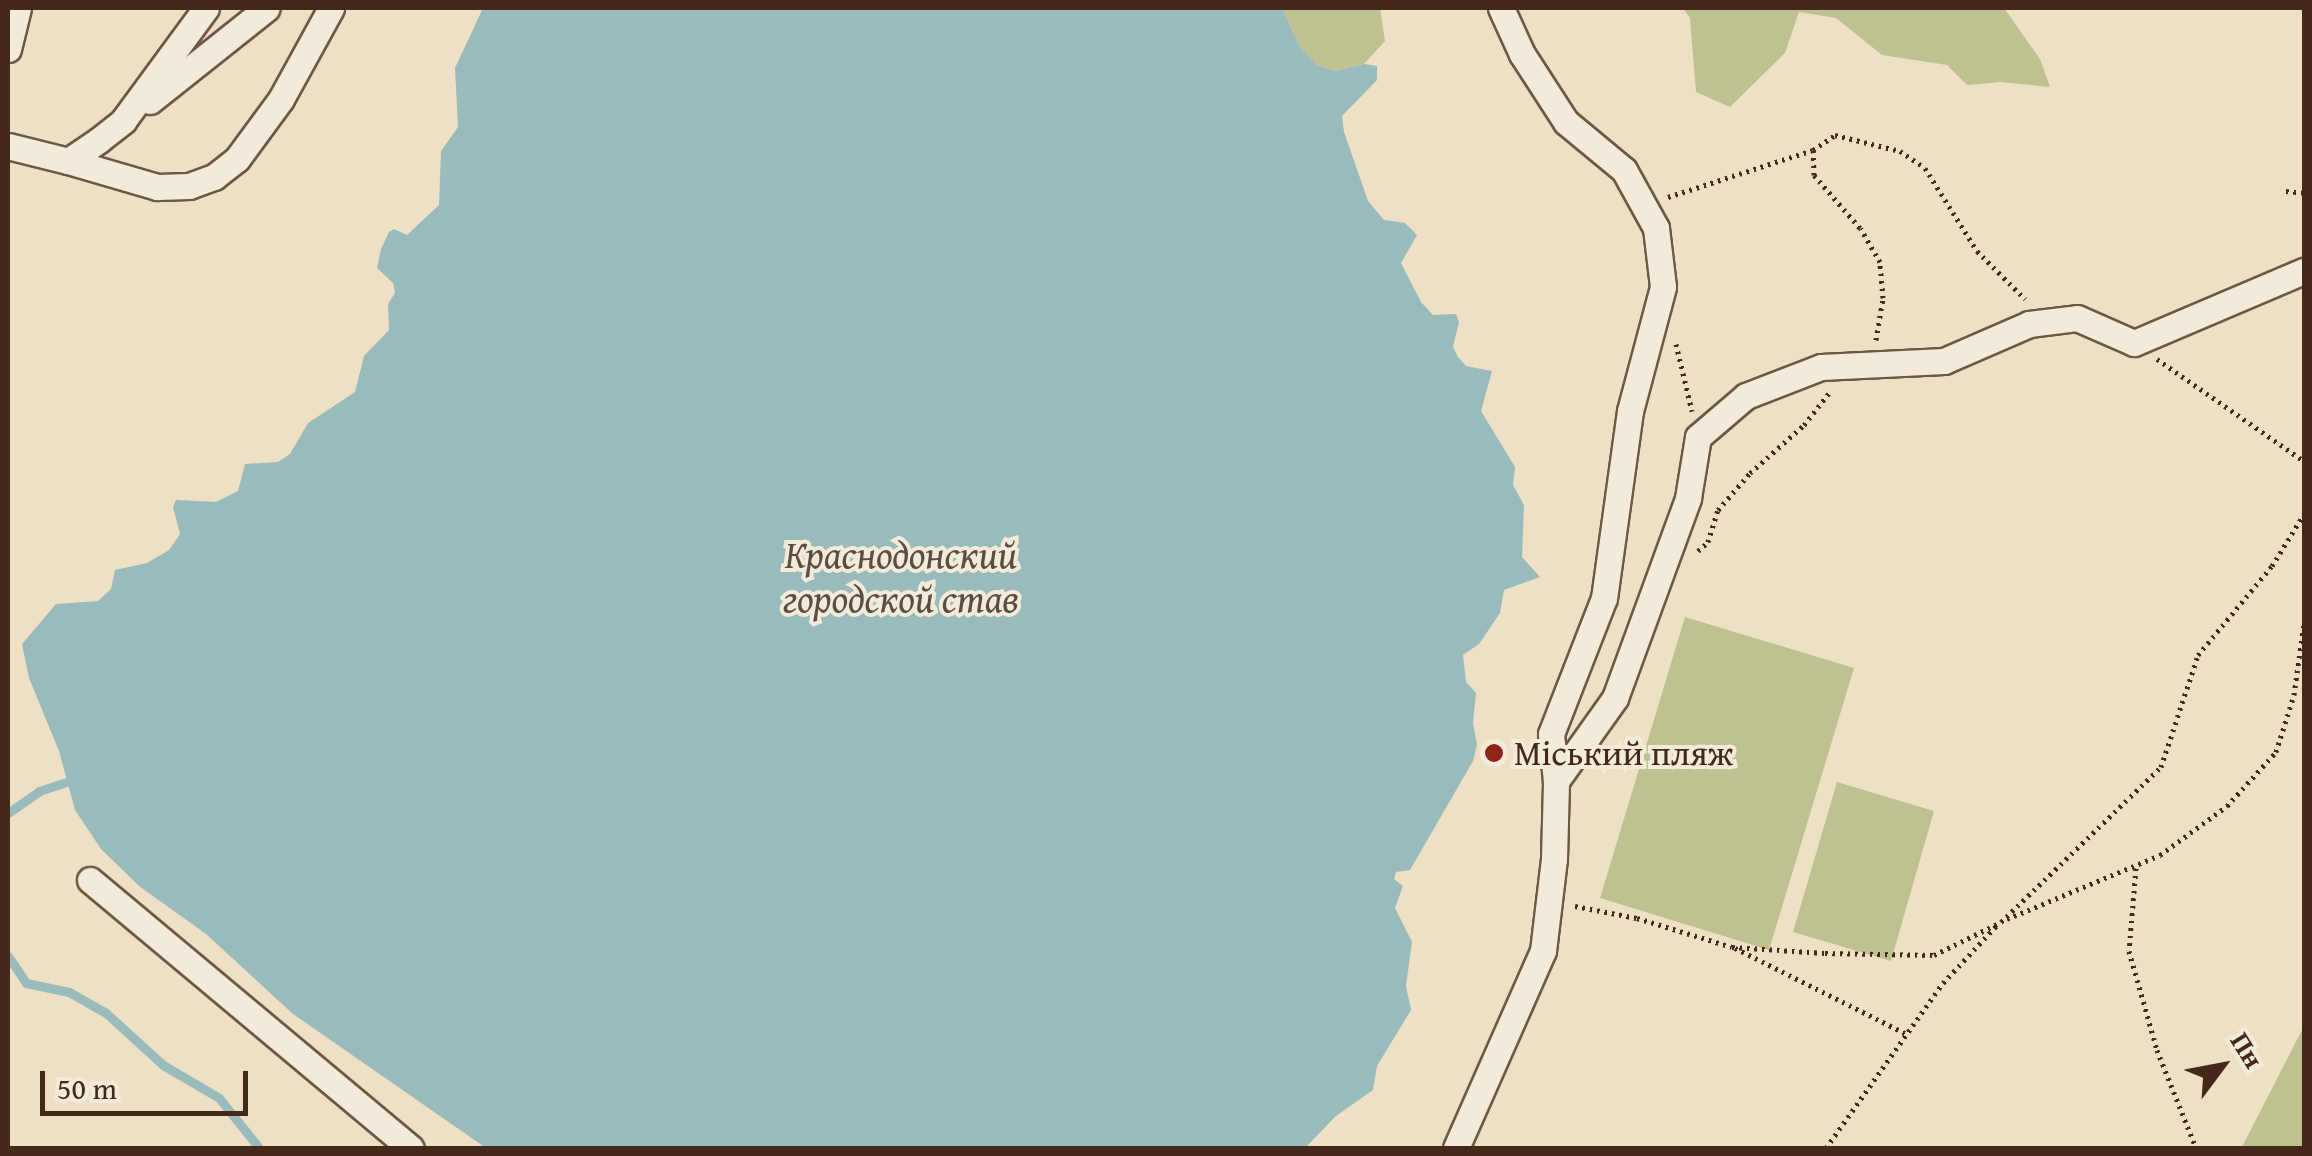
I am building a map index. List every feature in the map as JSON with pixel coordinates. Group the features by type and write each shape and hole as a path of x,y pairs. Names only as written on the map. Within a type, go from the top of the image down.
{"street":[{"path":"8,48 18,8"},
{"path":"124,121 206,8"},
{"path":"68,161 267,8"},
{"path":"8,146 157,187 189,186 214,177 237,160 281,100 331,8"},
{"path":"1456,1148 1542,952 1556,781 1552,734 1567,684 1587,648 1604,598 1630,411 1663,287 1656,228 1624,170 1566,122 1522,54 1501,8"},
{"path":"1556,781 1615,698 1688,498 1698,437 1746,396 1821,367 1944,361 2029,324 2077,318 2134,343 2304,271"},
{"path":"90,880 410,1148"}],"path":[{"path":"1643,206 1813,150 1835,135 1900,151 1925,168 1976,251 2028,302"},
{"path":"1695,554 1708,542 1722,506 1750,473 1804,425 1878,338 1883,298 1880,262 1860,228 1814,175 1813,150"},
{"path":"2286,191 2304,194"},
{"path":"2134,343 2304,460"},
{"path":"1676,344 1698,437"},
{"path":"1716,489 1722,506"},
{"path":"1826,1148 1944,982 2000,922 2161,767 2198,655 2272,566 2304,514"},
{"path":"1732,946 1934,955 2000,922 2160,855 2227,806 2276,752 2294,695 2304,623"},
{"path":"2294,695 2304,686"},
{"path":"2136,866 2129,951 2158,1050 2196,1148"},
{"path":"1549,900 1637,918 1732,946 1907,1034"}],"green space":[{"path":"1282,8 1380,8 1385,41 1364,64 1335,71 1317,65 1300,47"},
{"path":"1683,8 2004,8 2040,59 2050,87 2001,82 1967,85 1947,65 1882,55 1836,18 1799,12 1785,53 1730,107 1696,92 1690,18"},
{"path":"1685,617 1854,668 1769,950 1600,898"},
{"path":"1837,782 1934,811 1891,961 1793,932"},
{"path":"2304,1026 2304,1148 2243,1148 2242,1147"}],"water":[{"name":"Краснодонский городской став","path":"483,8 1282,8 1300,47 1317,65 1335,71 1364,64 1377,66 1377,80 1342,116 1344,132 1368,201 1384,220 1405,223 1417,235 1401,263 1421,302 1433,315 1456,314 1459,322 1453,347 1458,357 1466,366 1492,371 1481,411 1515,467 1513,485 1524,505 1522,557 1540,577 1504,590 1500,613 1479,644 1463,655 1466,682 1476,693 1473,723 1477,745 1473,761 1410,870 1396,872 1394,879 1403,886 1395,908 1412,942 1406,986 1411,1010 1377,1066 1373,1090 1336,1116 1305,1148 486,1148 293,1014 206,934 139,886 101,849 75,810 59,751 29,678 22,644 56,604 98,601 111,589 115,570 147,563 169,550 180,534 173,507 176,500 216,502 238,491 245,464 278,462 290,454 308,423 355,392 364,356 389,330 388,304 395,293 393,283 377,268 381,249 389,232 394,229 407,235 439,205 441,151 458,127 455,68"}],"waterway":[{"path":"8,813 39,791 67,782"},
{"path":"8,956 26,983 69,992 106,1013 163,1065 219,1098 259,1148"}],"place":[{"name":"Міський пляж","path":"1494,753"}]}
